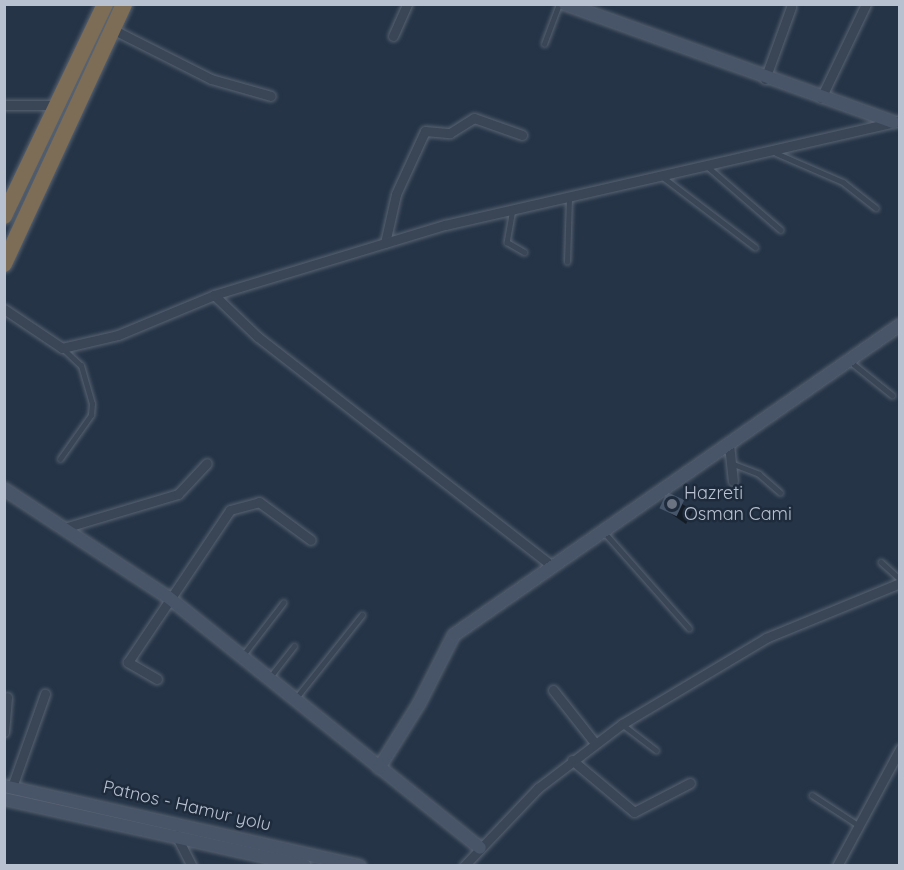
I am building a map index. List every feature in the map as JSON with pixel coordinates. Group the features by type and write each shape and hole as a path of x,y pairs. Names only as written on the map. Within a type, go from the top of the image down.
{"highway":[{"path":"4,216 105,4"},
{"path":"4,264 124,4"}],"street":[{"path":"393,36 407,4"},
{"path":"565,4 765,79 896,122"},
{"path":"821,98 866,4"},
{"path":"765,79 791,7"},
{"path":"112,29 212,80 271,96"},
{"path":"4,105 58,105"},
{"path":"385,243 396,194 425,131 450,133 474,118 522,135"},
{"path":"4,309 62,348 118,335 214,295 385,243 513,209 776,153 896,122"},
{"path":"214,295 258,337 552,566"},
{"path":"379,768 419,704 446,644 601,528 851,362 900,326"},
{"path":"729,444 734,481"},
{"path":"64,528 178,494 207,463"},
{"path":"4,489 168,597 480,848"},
{"path":"157,679 128,662 168,597 238,504 259,502 311,540"},
{"path":"464,866 572,760 594,742 766,638 900,581"},
{"path":"553,690 594,742"},
{"path":"8,787 45,694"},
{"path":"4,732 7,697"},
{"path":"837,866 900,749"},
{"path":"572,760 634,812 690,783"},
{"name":"Patnos - Hamur yolu","path":"8,787 360,866"},
{"name":"Patnos - Hamur yolu","path":"4,799 176,835 305,866"},
{"path":"176,835 192,866"}],"lane":[{"path":"544,44 559,4"},
{"path":"776,153 843,182 876,208"},
{"path":"708,167 781,230"},
{"path":"663,177 755,247"},
{"path":"567,262 569,198"},
{"path":"513,209 507,242 524,252"},
{"path":"60,459 91,416 92,404 81,366 62,348"},
{"path":"851,362 892,395"},
{"path":"731,463 759,474 780,492"},
{"path":"601,528 689,628"},
{"path":"881,562 900,581"},
{"path":"241,657 283,603"},
{"path":"294,700 362,615"},
{"path":"268,679 294,646"},
{"path":"622,724 656,750"},
{"path":"812,795 858,825"}],"building":[{"name":"Hazreti Osman Cami","path":"667,492 684,500 677,516 659,508"}],"place":[{"name":"Hazreti Osman Cami","path":"672,504"}]}
